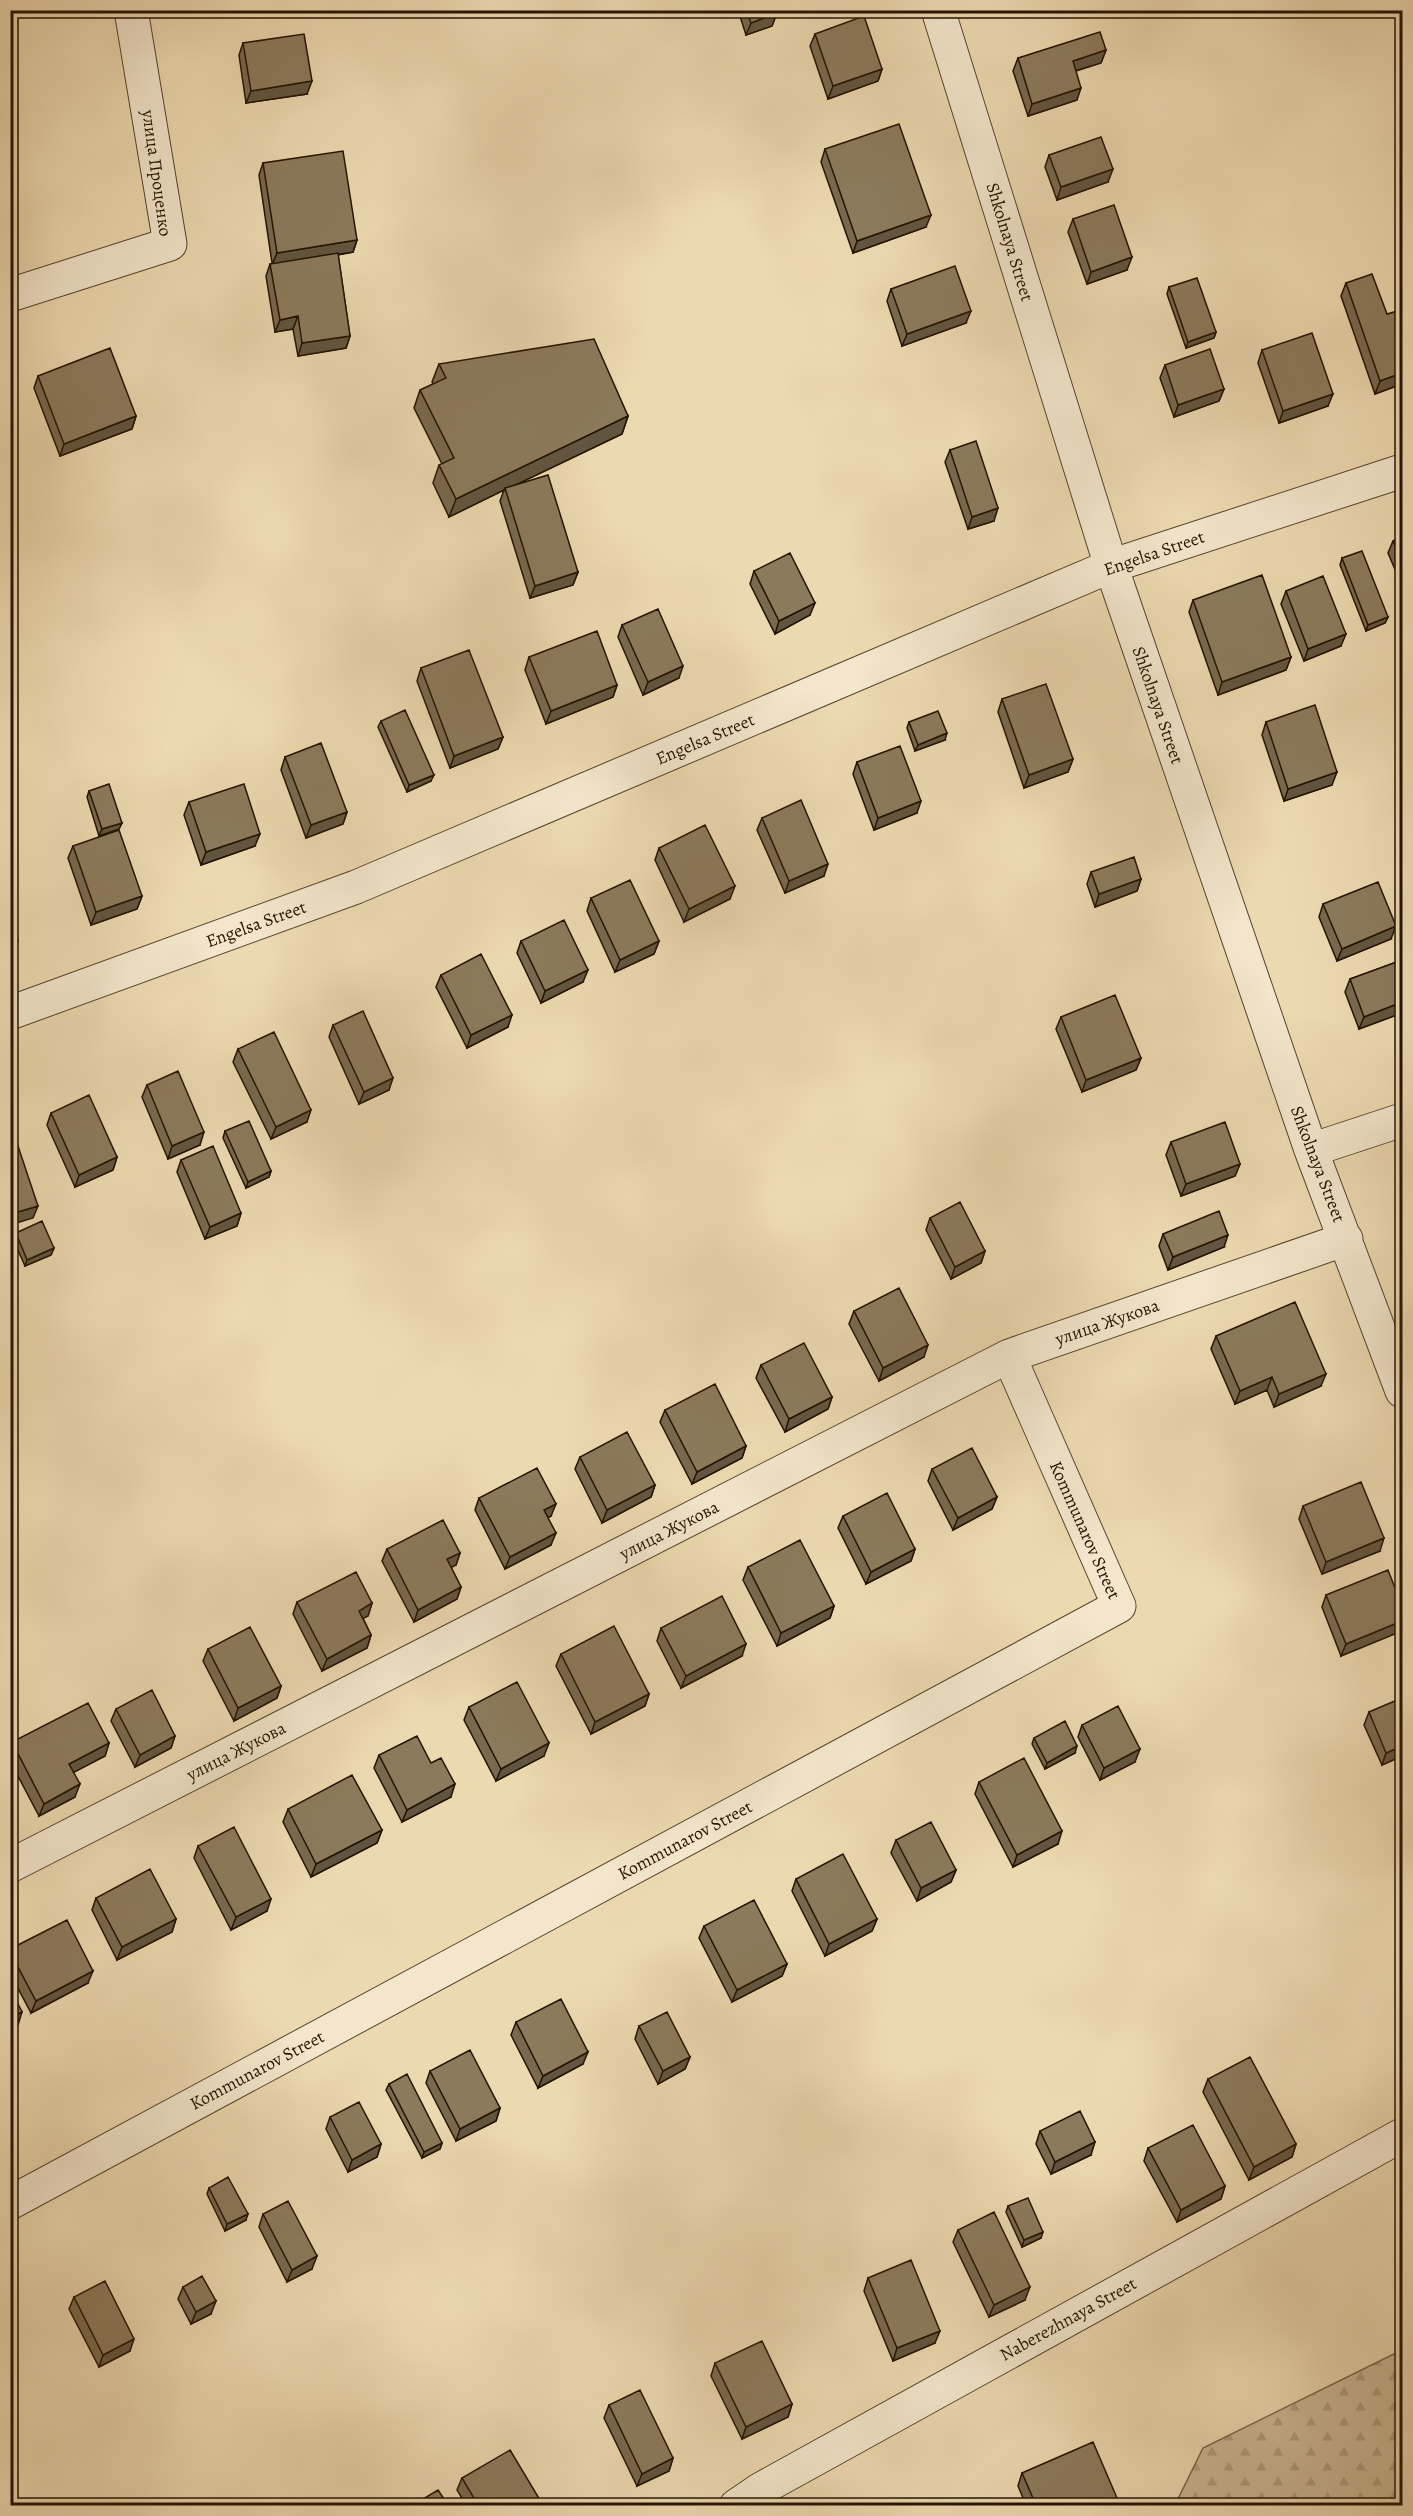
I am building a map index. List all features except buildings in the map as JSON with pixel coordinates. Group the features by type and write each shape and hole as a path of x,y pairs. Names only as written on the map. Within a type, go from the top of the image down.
{"street":[{"name":"улица Проценко","path":"10,295 170,244 131,10"},
{"name":"Shkolnaya Street","path":"938,10 1111,566 1311,1150 1402,1391"},
{"name":"Engelsa Street","path":"10,1013 356,887 1111,566 1402,471"},
{"path":"1311,1150 1402,1120"},
{"name":"улица Жукова","path":"10,1866 1009,1356 1346,1239"},
{"name":"Kommunarov Street","path":"10,2203 1119,1606 1009,1356"},
{"name":"Naberezhnaya Street","path":"735,2505 1402,2136"}],"green space":[{"path":"1402,2350 1402,2505 1175,2505 1203,2448"}]}
